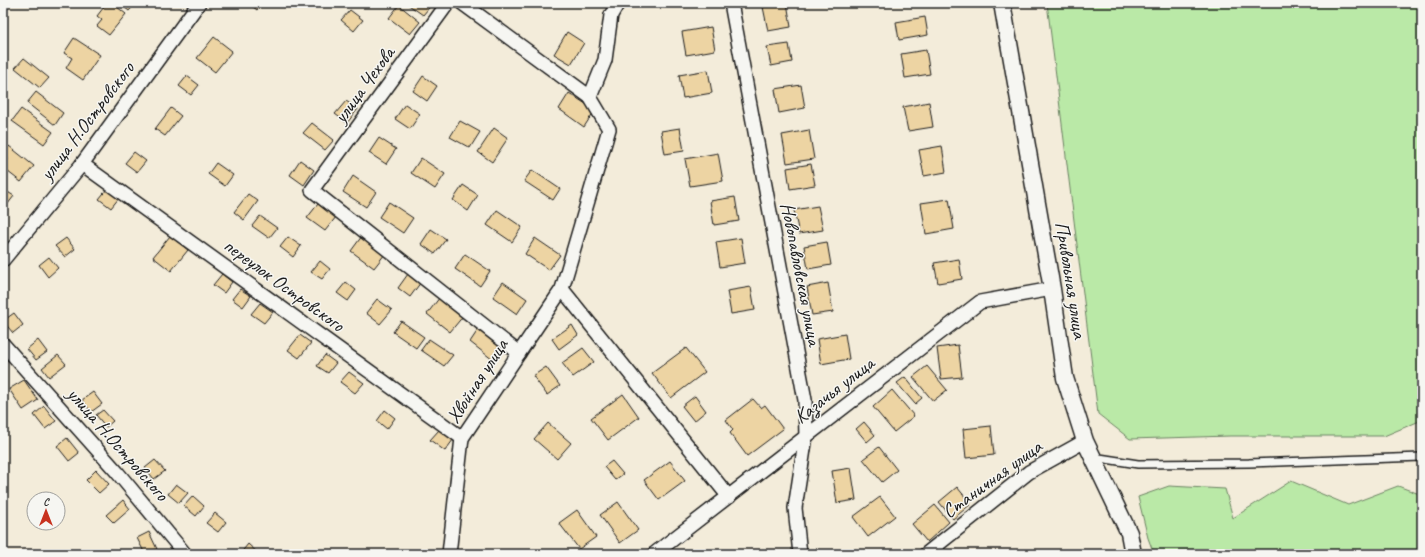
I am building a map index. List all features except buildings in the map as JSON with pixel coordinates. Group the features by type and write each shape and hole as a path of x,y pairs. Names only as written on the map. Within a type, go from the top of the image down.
{"street":[{"name":"улица Н.Островского","path":"3,260 82,164 199,3"},
{"name":"улица Чехова","path":"448,3 312,190 519,353"},
{"path":"462,3 590,98 605,60 611,15 618,3"},
{"name":"Новопавловская улица","path":"731,3 805,400 806,436 795,508 800,554"},
{"name":"Привольная улица","path":"1002,3 1052,289 1065,378 1085,441 1129,533 1133,554"},
{"name":"Хвойная улица","path":"448,554 462,438 562,289 609,129 590,98"},
{"name":"переулок Островского","path":"82,164 462,438"},
{"path":"562,289 729,497"},
{"name":"Казачья улица","path":"654,554 980,302 1052,289"},
{"name":"улица Н.Островского","path":"3,344 117,472 186,554"},
{"name":"Станичная улица","path":"926,554 1030,472 1085,441"}],"lane":[{"path":"1092,457 1138,464 1249,464 1422,457"}],"green space":[{"path":"1047,3 1422,3 1422,420 1384,436 1230,436 1130,439 1098,414"},
{"path":"1291,481 1348,505 1398,486 1422,495 1422,554 1154,554 1148,538 1138,497 1169,486 1225,489 1233,518"}]}
